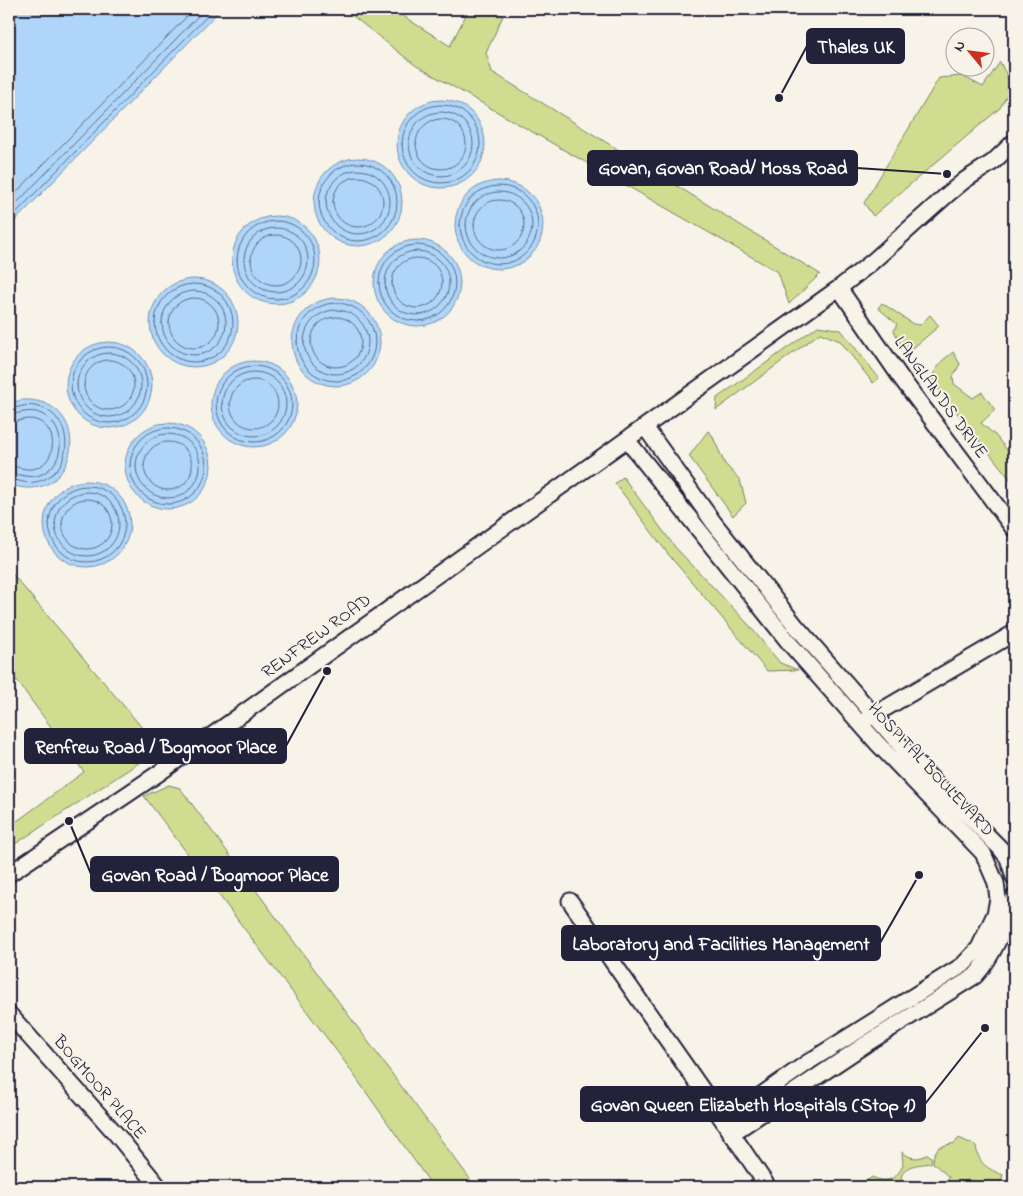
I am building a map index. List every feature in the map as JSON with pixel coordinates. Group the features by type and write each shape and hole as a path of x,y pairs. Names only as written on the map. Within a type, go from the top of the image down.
{"street":[{"name":"RENFREW ROAD","path":"9,874 162,771 839,288 872,262 948,194 992,162 1014,142"},
{"name":"LANGLANDS DRIVE","path":"839,288 901,378 1014,528"},
{"name":"HOSPITAL BOULEVARD","path":"645,427 714,523 795,625 915,762 1000,848 1008,858 1014,877"},
{"name":"HOSPITAL BOULEVARD","path":"627,440 791,645 861,724 983,853 996,883 998,899 995,914 979,948 954,972 810,1061 728,1127"},
{"path":"861,724 874,714 1014,633"},
{"path":"728,1127 975,976 986,961 1010,911 1014,897"},
{"path":"570,901 768,1187"},
{"name":"BOGMOOR PLACE","path":"9,1014 117,1135 159,1187"}],"green space":[{"path":"344,9 392,9 450,46 469,9 488,9 503,16 486,53 492,72 820,274 789,304 778,272 415,65"},
{"path":"1000,62 1012,86 1000,108 873,216 864,203 939,78 966,78 983,87 989,78 996,78 996,68"},
{"path":"882,303 913,324 920,325 930,315 939,326 913,348 901,344 894,331 897,324 878,308"},
{"path":"818,326 841,330 879,378 873,383 840,341 820,333 716,410 717,398"},
{"path":"953,352 960,364 953,377 954,384 973,398 982,392 995,410 981,423 995,435 1014,459 1014,484 930,379 942,361"},
{"path":"708,431 712,435 725,464 740,480 746,503 733,516 689,456"},
{"path":"623,477 675,547 748,624 780,663 798,670 767,671 668,554 615,483"},
{"path":"9,570 160,749 9,848 9,827 84,772 9,670"},
{"path":"169,785 180,788 476,1187 433,1187 342,1058 144,796"},
{"path":"959,1138 976,1146 981,1162 1003,1175 1001,1181 996,1186 965,1181 958,1187 907,1187 910,1185 941,1186 949,1177 933,1163 934,1154 939,1147 955,1143"},
{"path":"902,1152 915,1158 928,1154 932,1158 931,1163 911,1166 904,1171 901,1181 907,1187 859,1186 872,1177 887,1180 895,1177 903,1165"}],"water":[{"path":"9,9 221,9 9,227"},
{"path":"441,100 458,104 472,113 481,127 485,144 481,161 472,175 458,184 441,188 424,184 410,175 401,161 397,144 401,127 410,113 424,104"},
{"path":"358,158 375,162 389,171 398,185 402,202 398,219 389,233 375,242 358,246 341,242 327,233 318,219 314,202 318,185 327,171 341,162"},
{"path":"499,181 516,184 530,194 540,208 543,225 540,242 530,256 516,266 499,269 482,266 468,256 458,242 455,225 458,208 468,194 482,184"},
{"path":"276,216 293,220 307,229 316,243 320,260 316,277 307,291 293,300 276,304 259,300 245,291 236,277 232,260 236,243 245,229 259,220"},
{"path":"409,240 425,240 434,243 448,252 457,266 460,283 457,300 448,314 434,323 425,326 409,326 393,319 381,307 374,291 374,275 381,259 393,247"},
{"path":"194,279 211,283 225,292 234,306 238,323 234,340 225,354 211,363 194,367 177,363 163,354 154,340 150,323 154,306 163,292 177,283"},
{"path":"336,298 353,302 367,311 376,325 380,342 376,359 367,373 353,382 336,386 319,382 305,373 296,359 292,342 296,325 305,311 319,302"},
{"path":"101,342 117,342 126,345 140,354 149,368 152,385 149,402 140,416 126,425 117,428 101,428 85,421 73,409 66,393 66,377 73,361 85,349"},
{"path":"254,361 271,364 285,373 294,387 297,404 294,421 285,435 271,444 254,447 237,444 223,435 214,421 211,404 214,387 223,373 237,364"},
{"path":"21,400 45,404 61,415 69,432 70,451 64,468 51,482 33,488 9,484 9,404"},
{"path":"168,423 184,426 192,430 204,442 208,450 211,466 208,482 204,490 192,502 184,506 168,509 152,506 144,502 132,490 128,482 125,466 128,450 132,442 144,430 152,426"},
{"path":"79,481 95,481 104,484 118,493 127,507 130,524 127,541 118,555 104,564 95,567 79,567 63,560 51,548 44,532 44,516 51,500 63,488"}],"place":[{"name":"Thales UK","path":"779,98"},
{"name":"Govan, Govan Road/ Moss Road","path":"947,174"},
{"name":"Renfrew Road / Bogmoor Place","path":"327,671"},
{"name":"Govan Road / Bogmoor Place","path":"69,821"},
{"name":"Laboratory and Facilities Management","path":"919,875"},
{"name":"Govan Queen Elizabeth Hospitals (Stop 1)","path":"985,1028"}]}
